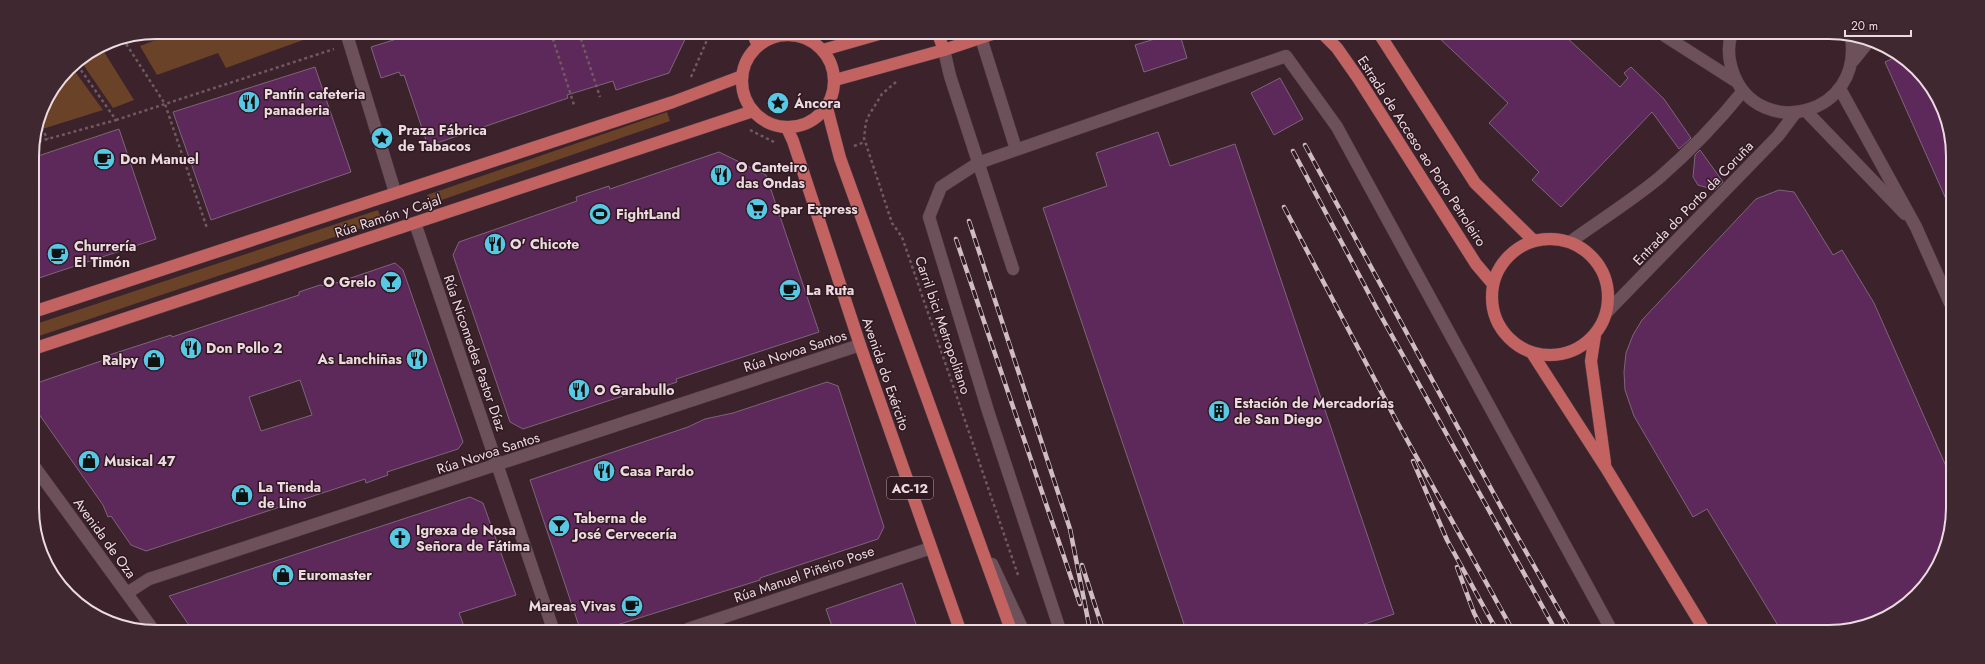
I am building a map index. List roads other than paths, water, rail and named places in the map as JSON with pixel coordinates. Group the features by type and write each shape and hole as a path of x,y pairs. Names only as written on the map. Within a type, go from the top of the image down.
{"main road":[{"path":"755,39 758,46"},
{"path":"770,39 758,46 747,60 742,76 745,96 753,111 769,123 787,128 796,127 810,122 827,108 834,92 835,80 832,66 823,50 807,39"},
{"path":"823,50 862,39"},
{"path":"940,39 944,50"},
{"path":"835,80 944,50 978,39"},
{"name":"Estrada de Acceso ao Porto Petroleiro","path":"1328,39 1337,48 1358,78 1472,258 1493,284"},
{"name":"Estrada de Acceso ao Porto Petroleiro","path":"1383,39 1476,183 1534,241"},
{"name":"Rúa Ramón y Cajal","path":"39,310 673,102 742,76"},
{"name":"Avenida do Exército","path":"827,108 840,158 1009,625"},
{"name":"Rúa Ramón y Cajal","path":"39,347 753,111"},
{"name":"Avenida do Exército","path":"787,128 795,147 860,345 958,625"},
{"path":"1596,334 1583,346 1567,354 1550,356 1532,353 1517,346 1504,334 1496,318 1492,302 1493,284 1498,270 1507,257 1520,247 1534,241 1552,239 1570,242 1585,250 1597,263 1603,273 1609,294 1607,312 1596,334 1591,361 1606,468"},
{"path":"1532,353 1606,468 1701,625"}],"street":[{"path":"348,39 395,192"},
{"path":"988,39 1016,149"},
{"path":"1670,39 1740,86 1758,103 1777,111 1801,112 1829,100 1840,89 1847,78 1853,61 1854,49 1852,42"},
{"path":"1730,39 1728,45 1730,64 1740,86"},
{"path":"1853,61 1866,45"},
{"path":"944,50 950,76 1013,269"},
{"path":"1058,625 988,411 929,217 941,187 978,163 1286,56 1337,127 1609,625"},
{"path":"1570,242 1658,178 1692,148 1728,110 1740,86"},
{"path":"1840,89 1916,227 1946,294"},
{"path":"1801,112 1916,227"},
{"name":"Entrada do Porto da Coruña","path":"1607,312 1801,112"},
{"name":"Rúa Nicomedes Pastor Díaz","path":"415,223 553,625"},
{"name":"Rúa Novoa Santos","path":"127,593 149,579 860,345"},
{"name":"Avenida de Oza","path":"39,473 150,625"},
{"name":"Avenida do Exército","path":"972,521 1021,625"},
{"name":"Rúa Manuel Piñeiro Pose","path":"700,625 931,548"}],"railway":[{"path":"1305,145 1508,520 1568,625"},
{"path":"1293,151 1376,307 1553,625"},
{"path":"1284,207 1396,420 1510,625"},
{"path":"969,221 1070,529 1089,625"},
{"path":"956,239 1080,604"},
{"path":"1413,461 1447,540 1494,625"},
{"path":"1082,565 1101,625"},
{"path":"1457,567 1480,625"}],"place":[{"name":"Pantín cafeteria panaderia","path":"249,102"},
{"name":"Áncora","path":"778,103"},
{"name":"Praza Fábrica de Tabacos","path":"382,138"},
{"name":"Don Manuel","path":"104,159"},
{"name":"O Canteiro das Ondas","path":"721,175"},
{"name":"Spar Express","path":"757,209"},
{"name":"FightLand","path":"600,214"},
{"name":"O' Chicote","path":"495,244"},
{"name":"Churrería El Timón","path":"58,254"},
{"name":"O Grelo","path":"391,282"},
{"name":"La Ruta","path":"790,290"},
{"name":"Don Pollo 2","path":"191,348"},
{"name":"As Lanchiñas","path":"417,359"},
{"name":"Ralpy","path":"154,360"},
{"name":"O Garabullo","path":"579,390"},
{"name":"Estación de Mercadorías de San Diego","path":"1219,411"},
{"name":"Musical 47","path":"89,461"},
{"name":"Casa Pardo","path":"604,471"},
{"name":"La Tienda de Lino","path":"242,495"},
{"name":"Taberna de José Cervecería","path":"559,526"},
{"name":"Igrexa de Nosa Señora de Fátima","path":"400,538"},
{"name":"Euromaster","path":"283,575"},
{"name":"Mareas Vivas","path":"632,606"}]}
